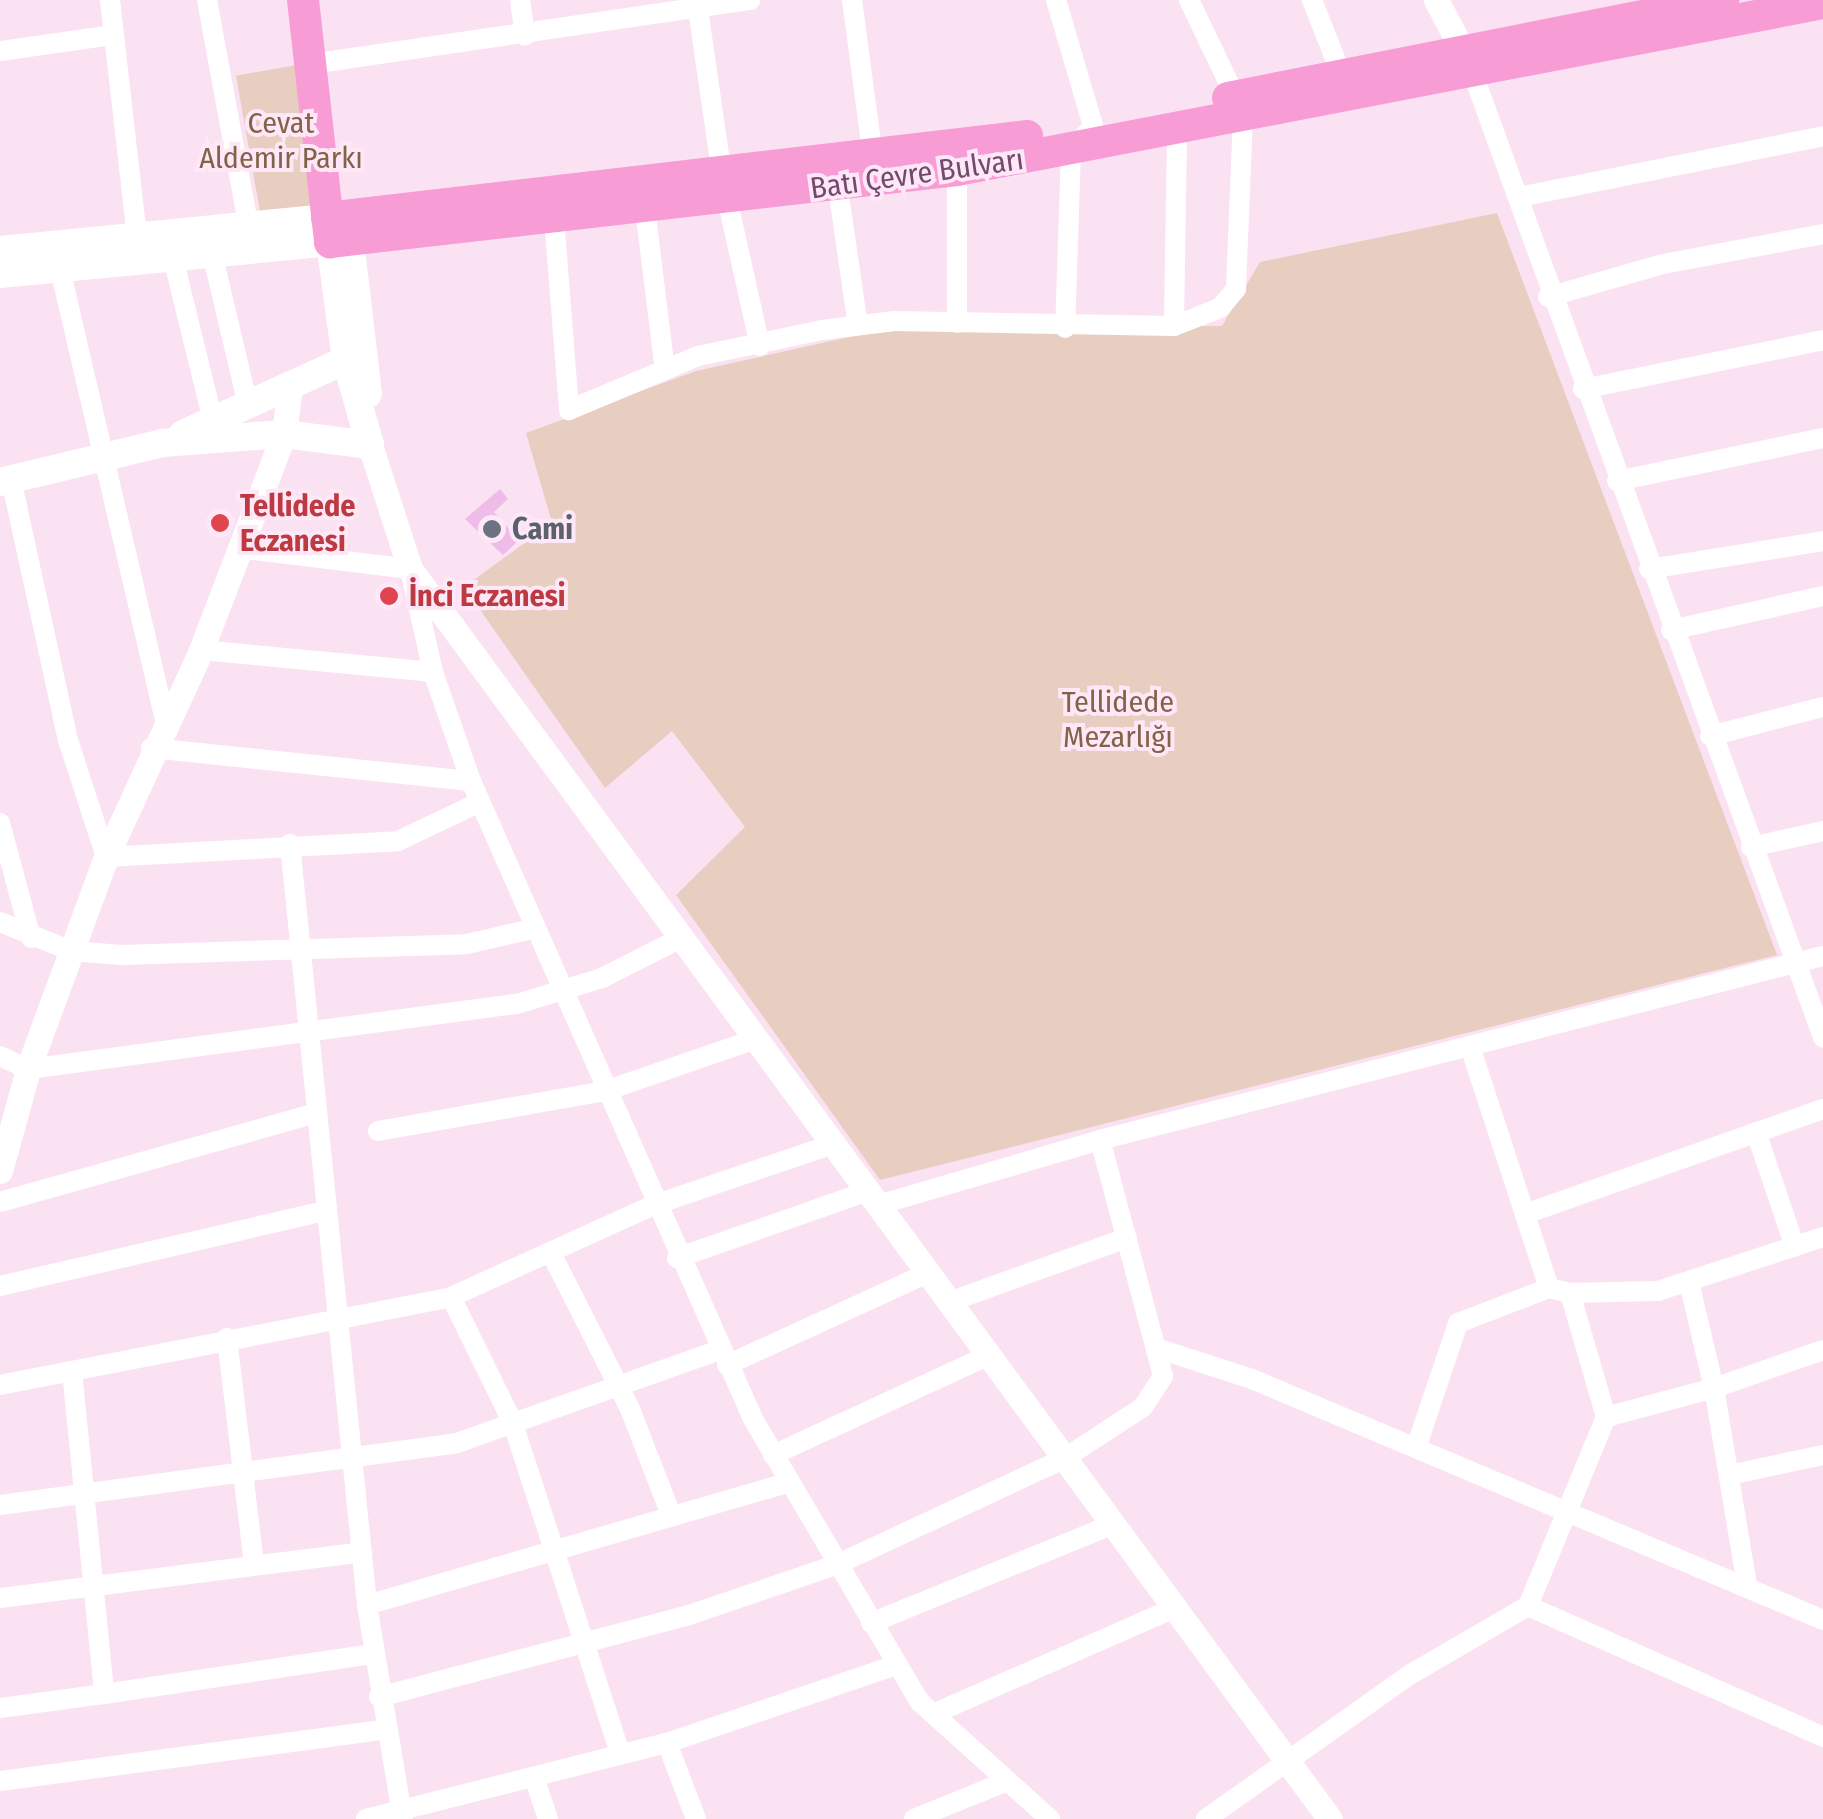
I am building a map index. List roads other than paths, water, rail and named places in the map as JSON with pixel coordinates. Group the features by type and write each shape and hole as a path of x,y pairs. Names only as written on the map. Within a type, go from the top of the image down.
{"main road":[{"path":"303,0 320,63"},
{"path":"5,480 163,443 284,434 370,445 338,229 320,63 322,0"},
{"name":"Batı Çevre Bulvarı","path":"0,274 212,253 338,229 727,187 838,188 956,170 1177,130 1342,76 1469,63 1723,0"},
{"name":"Batı Çevre Bulvarı","path":"0,250 248,224 338,229 554,218 644,208 873,158 1239,107 1823,3"},
{"path":"163,443 355,356"}],"street":[{"path":"110,0 137,236"},
{"path":"206,0 248,224"},
{"path":"520,0 525,36"},
{"path":"320,63 525,36 750,0"},
{"path":"852,0 873,158"},
{"path":"1056,0 1093,126 1071,151 1066,328"},
{"path":"554,218 569,410 665,370 858,326 1174,326 1220,308 1236,289 1239,107 1189,0"},
{"path":"1312,0 1342,76"},
{"path":"1436,0 1469,63"},
{"path":"1450,0 1469,63 1520,197 1548,297 1823,1037"},
{"path":"698,6 727,187 760,346"},
{"path":"0,50 112,35"},
{"path":"1174,326 1177,130"},
{"path":"1520,197 1823,136"},
{"path":"956,170 957,323"},
{"path":"838,188 858,326"},
{"path":"644,208 665,370"},
{"path":"1548,297 1663,264 1823,234"},
{"path":"212,253 248,405"},
{"path":"173,258 213,421"},
{"path":"60,268 164,718"},
{"path":"1582,389 1823,340"},
{"path":"0,1171 28,1069 106,857 164,718 201,650 284,434 290,386"},
{"path":"1617,480 1823,438"},
{"path":"370,445 410,570 433,672 471,781 532,929 723,1357 788,1483 896,1665 933,1714 1050,1819"},
{"path":"5,480 68,740 106,857"},
{"path":"1649,569 1823,541"},
{"path":"240,548 410,570 1330,1819"},
{"path":"1671,630 1823,596"},
{"path":"201,650 433,672"},
{"path":"1710,736 1823,707"},
{"path":"151,748 471,781"},
{"path":"106,857 398,841 480,802"},
{"path":"0,823 31,938"},
{"path":"1751,847 1823,831"},
{"path":"290,844 366,1605 383,1730 402,1814"},
{"path":"0,922 31,938 72,951 467,944 532,929"},
{"path":"0,1056 28,1069 518,1004 561,990 681,938"},
{"path":"677,1258 873,1198 1823,956"},
{"path":"378,1131 604,1091 756,1039"},
{"path":"1206,1819 1287,1760 1528,1606 1606,1417 1559,1290 1525,1214 1470,1046"},
{"path":"1525,1214 1823,1109"},
{"path":"0,1202 316,1114"},
{"path":"1756,1132 1795,1247"},
{"path":"379,1697 585,1638 689,1615 836,1565 1065,1458 1144,1407 1163,1376 1100,1140"},
{"path":"0,1386 227,1338 338,1322 451,1297 654,1206 833,1144"},
{"path":"0,1286 326,1212"},
{"path":"1416,1448 1458,1323 1559,1290 1658,1291 1823,1237"},
{"path":"949,1302 1126,1238"},
{"path":"551,1253 617,1384 670,1512"},
{"path":"0,1505 457,1443 617,1384 723,1357 928,1273"},
{"path":"1689,1282 1714,1388 1747,1585"},
{"path":"451,1297 513,1423 620,1753"},
{"path":"227,1338 248,1473 254,1564"},
{"path":"1156,1348 1416,1448 1823,1620"},
{"path":"1606,1417 1714,1388 1823,1350"},
{"path":"773,1455 989,1355"},
{"path":"72,1371 104,1694"},
{"path":"1728,1475 1823,1455"},
{"path":"366,1605 670,1512 788,1483"},
{"path":"870,1623 1113,1524"},
{"path":"0,1598 94,1583 362,1552"},
{"path":"1528,1606 1823,1737"},
{"path":"933,1714 1175,1608"},
{"path":"0,1708 373,1654"},
{"path":"366,1819 402,1814 620,1753 667,1744 896,1665"},
{"path":"0,1781 383,1730"},
{"path":"667,1744 696,1819"},
{"path":"534,1777 548,1819"},
{"path":"914,1819 1007,1780"}],"place":[{"name":"Tellidede Eczanesi","path":"220,523"},
{"name":"Cami","path":"492,529"},
{"name":"İnci Eczanesi","path":"389,596"}],"park label":[{"name":"Cevat Aldemir Parkı","path":"281,140"},
{"name":"Tellidede Mezarlığı","path":"1118,719"}]}
